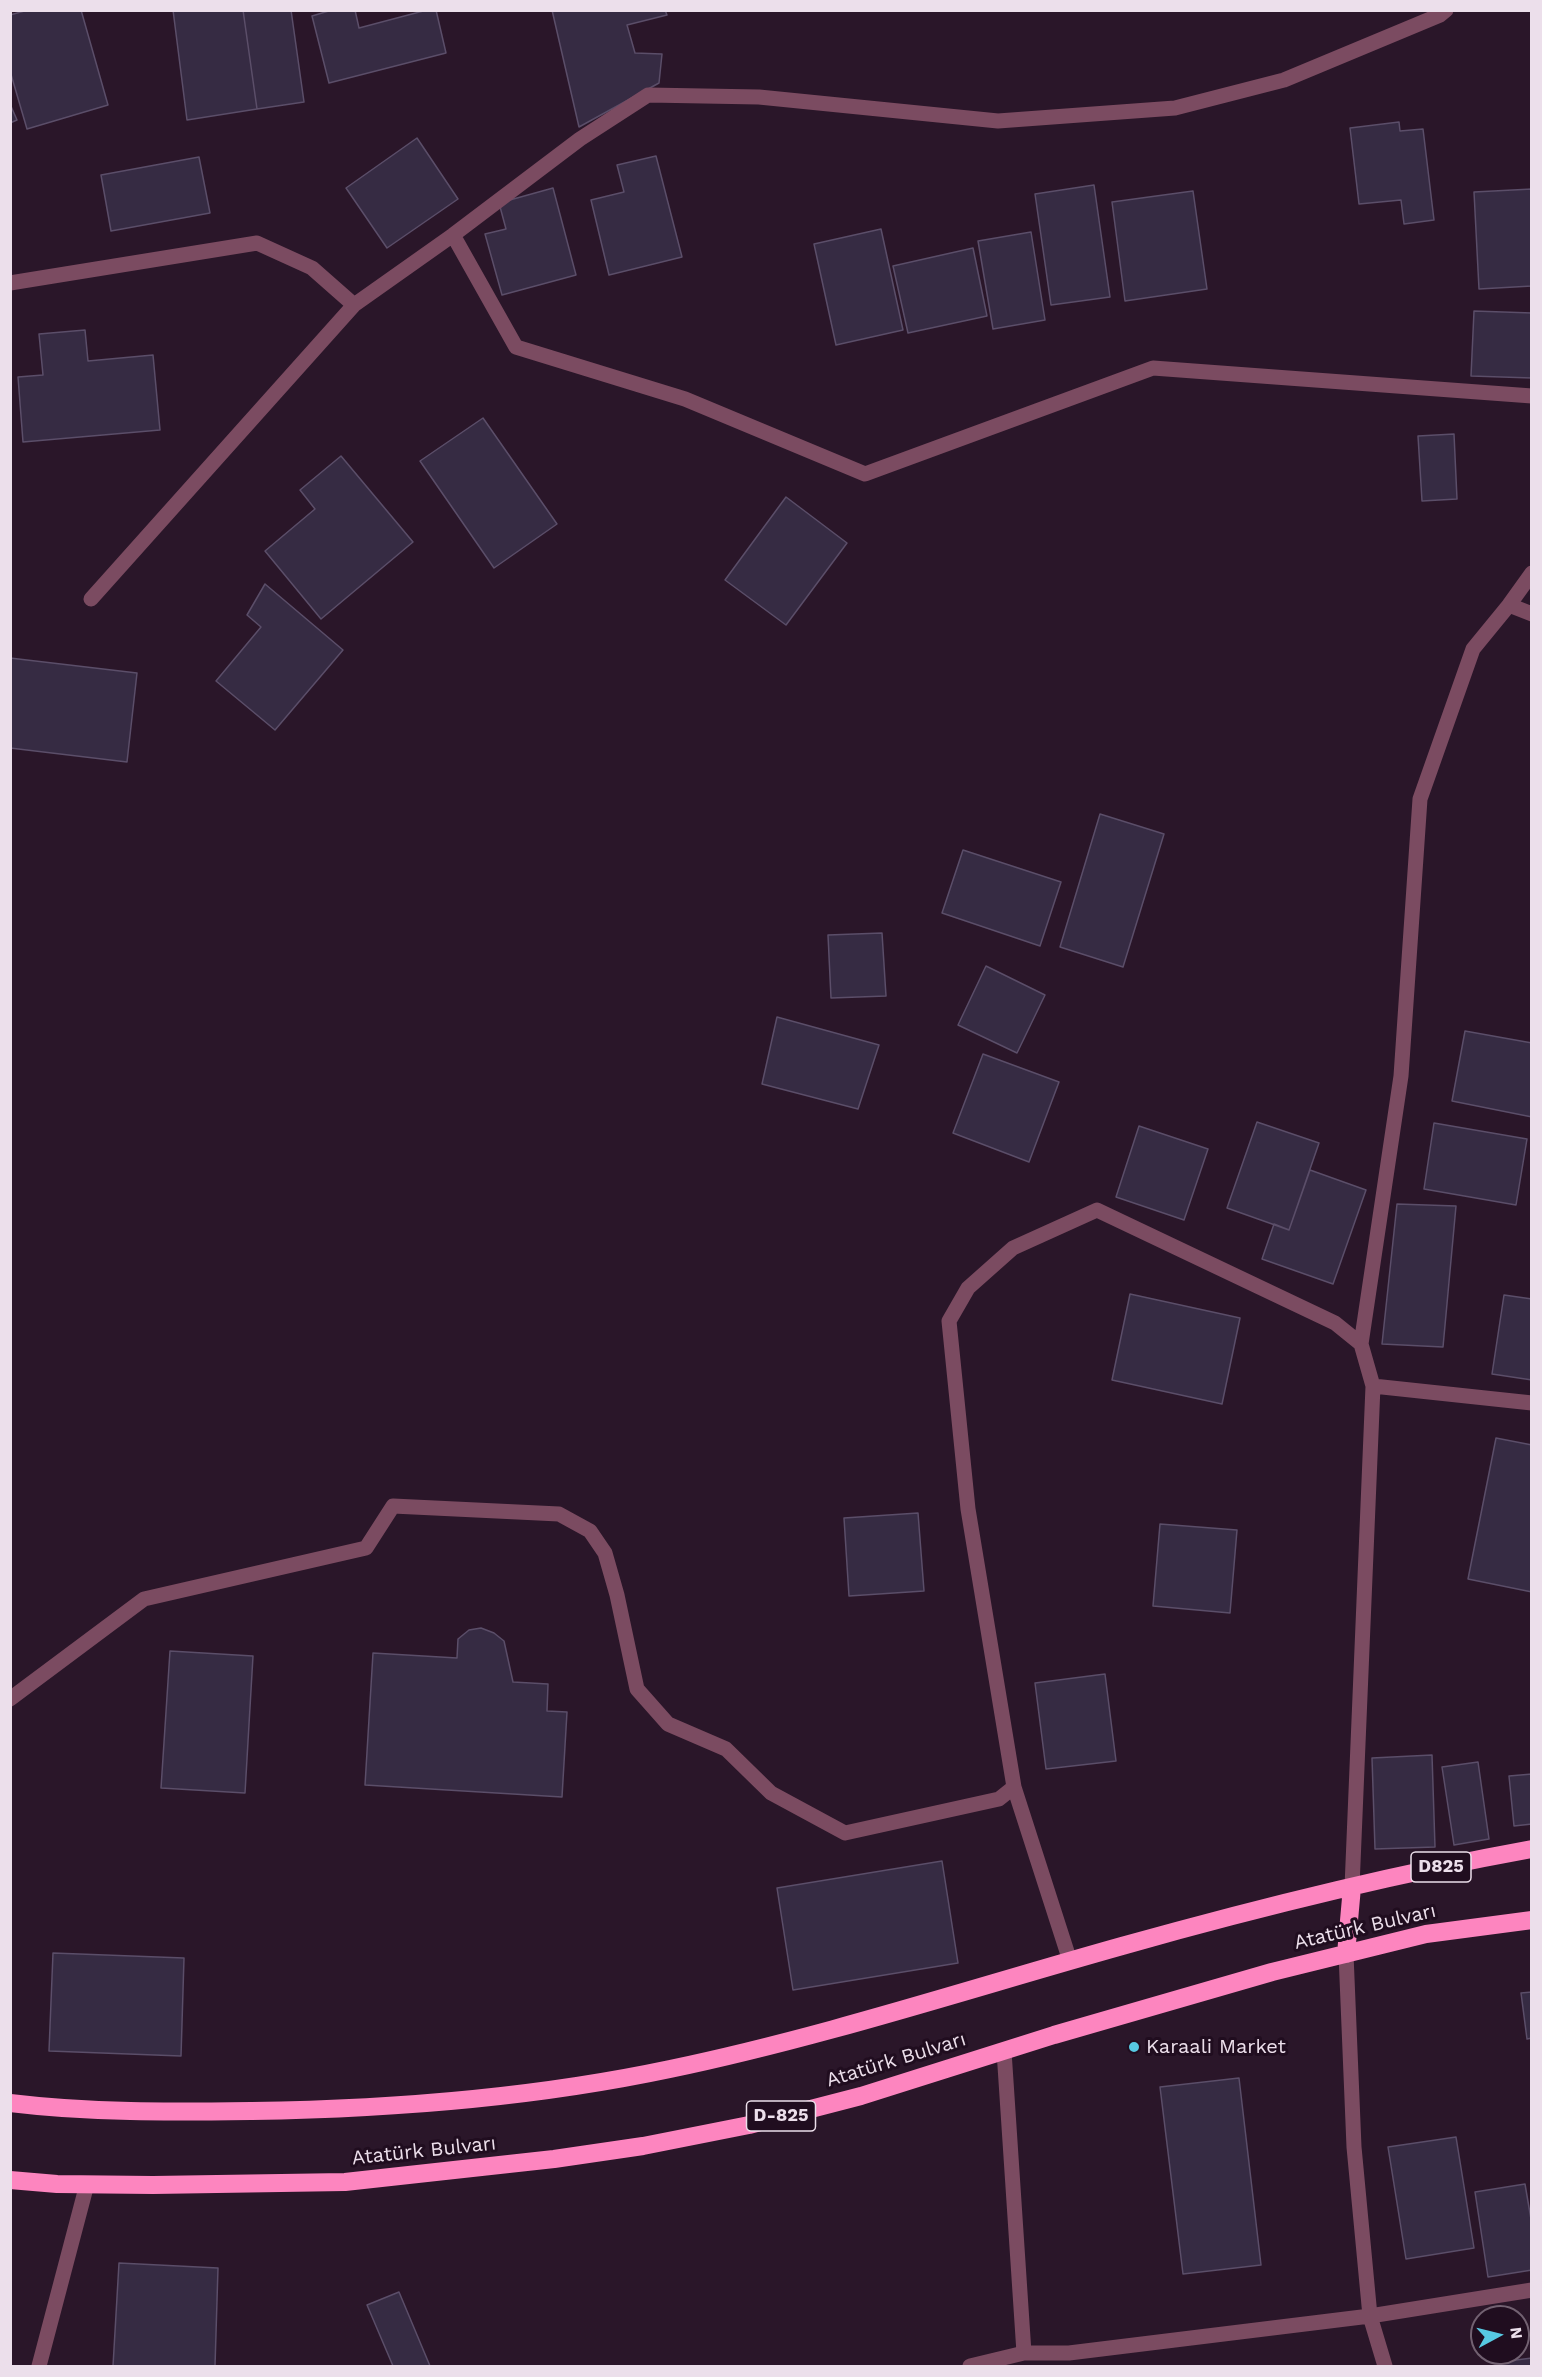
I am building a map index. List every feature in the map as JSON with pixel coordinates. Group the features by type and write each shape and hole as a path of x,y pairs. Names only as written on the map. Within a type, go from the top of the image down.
{"highway":[{"name":"Atatürk Bulvarı","path":"10,2103 135,2113 342,2110 473,2099 668,2070 786,2043 1218,1921 1352,1887 1532,1849"},
{"path":"1346,1954 1352,1887"},
{"name":"Atatürk Bulvarı","path":"10,2180 57,2184 345,2182 554,2160 643,2146 749,2125 861,2096 1272,1972 1426,1934 1532,1920"}],"street":[{"path":"91,599 354,305 453,235 580,139 648,95 759,98 998,121 1175,108 1284,80 1440,15 1446,10"},
{"path":"453,235 516,348 685,399 865,474 1153,368 1532,396"},
{"path":"10,283 257,243 312,268 354,305"},
{"path":"1352,1887 1374,1386 1361,1344 1401,1076 1420,799 1473,649 1532,573"},
{"path":"1509,605 1532,614"},
{"path":"1070,1961 1014,1787 968,1509 949,1321 968,1288 1013,1248 1096,1210 1335,1323 1361,1344"},
{"path":"1374,1386 1532,1403"},
{"path":"10,1699 144,1599 366,1548 393,1506 558,1514 590,1531 605,1553 617,1595 637,1689 668,1724 726,1749 771,1792 845,1833 999,1799 1014,1787"},
{"path":"1346,1954 1354,2147 1370,2316 1385,2367"},
{"path":"1004,2051 1024,2354"},
{"path":"39,2367 87,2184"},
{"path":"970,2367 1024,2354 1070,2353 1370,2316 1532,2290"}],"building":[{"path":"28,10 81,10 108,105 27,129 10,71 10,15"},
{"path":"173,10 243,10 257,109 187,120"},
{"path":"243,10 291,10 304,102 257,109"},
{"path":"332,10 355,10 359,28 427,10 436,10 446,53 329,83 312,16"},
{"path":"552,10 665,10 667,15 627,25 635,53 662,54 659,83 579,127"},
{"path":"10,104 17,120 10,123"},
{"path":"1399,122 1400,131 1423,129 1434,220 1404,224 1401,200 1359,204 1350,128"},
{"path":"417,138 458,199 387,248 346,188"},
{"path":"656,156 682,257 609,275 591,200 624,192 617,165"},
{"path":"199,157 210,213 111,231 101,175"},
{"path":"1094,185 1110,297 1051,305 1035,194"},
{"path":"553,188 576,275 502,295 485,234 506,229 499,203"},
{"path":"1532,189 1532,286 1479,289 1474,192"},
{"path":"1193,191 1207,289 1125,301 1112,202"},
{"path":"881,229 903,330 836,345 814,244"},
{"path":"1031,232 1045,320 993,329 978,241"},
{"path":"973,248 987,316 908,333 893,266"},
{"path":"1474,311 1532,313 1532,378 1471,376"},
{"path":"85,330 88,361 153,355 160,430 23,442 18,377 43,375 39,334"},
{"path":"483,418 557,524 494,568 420,461"},
{"path":"1454,434 1457,499 1422,501 1418,436"},
{"path":"341,456 413,542 321,619 265,551 315,509 300,490"},
{"path":"786,497 847,543 786,625 725,580"},
{"path":"265,584 343,650 275,730 216,681 261,627 247,615"},
{"path":"10,658 137,673 127,762 10,748"},
{"path":"1100,814 1164,834 1123,967 1060,947"},
{"path":"963,850 1061,882 1040,946 942,913"},
{"path":"882,933 886,996 831,998 828,935"},
{"path":"986,966 1045,995 1017,1053 958,1025"},
{"path":"777,1017 879,1045 858,1109 762,1084"},
{"path":"1465,1031 1532,1043 1532,1117 1452,1101"},
{"path":"983,1054 1059,1082 1029,1162 953,1133"},
{"path":"1257,1122 1319,1143 1289,1230 1227,1208"},
{"path":"1434,1123 1527,1139 1516,1205 1424,1189"},
{"path":"1139,1126 1208,1149 1184,1220 1116,1197"},
{"path":"1310,1170 1366,1190 1333,1284 1262,1259 1274,1224 1289,1230"},
{"path":"1397,1204 1456,1206 1443,1347 1382,1344"},
{"path":"1130,1294 1240,1318 1222,1404 1112,1380"},
{"path":"1504,1295 1532,1299 1532,1380 1492,1374"},
{"path":"1496,1438 1532,1445 1532,1592 1468,1579"},
{"path":"918,1513 924,1591 849,1596 844,1518"},
{"path":"1160,1524 1237,1530 1230,1613 1153,1606"},
{"path":"481,1628 494,1633 504,1641 513,1682 548,1684 547,1711 567,1712 562,1797 365,1785 373,1653 457,1658 458,1639 469,1630"},
{"path":"170,1651 253,1656 245,1793 161,1788"},
{"path":"1105,1674 1116,1761 1046,1769 1035,1683"},
{"path":"1432,1755 1435,1847 1375,1849 1372,1758"},
{"path":"1478,1762 1489,1839 1454,1845 1442,1767"},
{"path":"1532,1774 1532,1824 1514,1826 1509,1776"},
{"path":"942,1861 958,1963 793,1990 777,1888"},
{"path":"53,1953 184,1958 181,2056 49,2051"},
{"path":"1532,1992 1532,2038 1527,2039 1521,1993"},
{"path":"1239,2078 1261,2265 1183,2274 1160,2087"},
{"path":"1456,2137 1474,2248 1406,2259 1388,2147"},
{"path":"1525,2184 1532,2225 1532,2270 1488,2277 1475,2192"},
{"path":"119,2263 218,2268 215,2366 113,2366"},
{"path":"399,2292 430,2366 393,2366 367,2305"},
{"path":"1530,2358 1532,2358 1532,2366 1500,2366 1530,2365"}],"place":[{"name":"Karaali Market","path":"1134,2047"}]}
